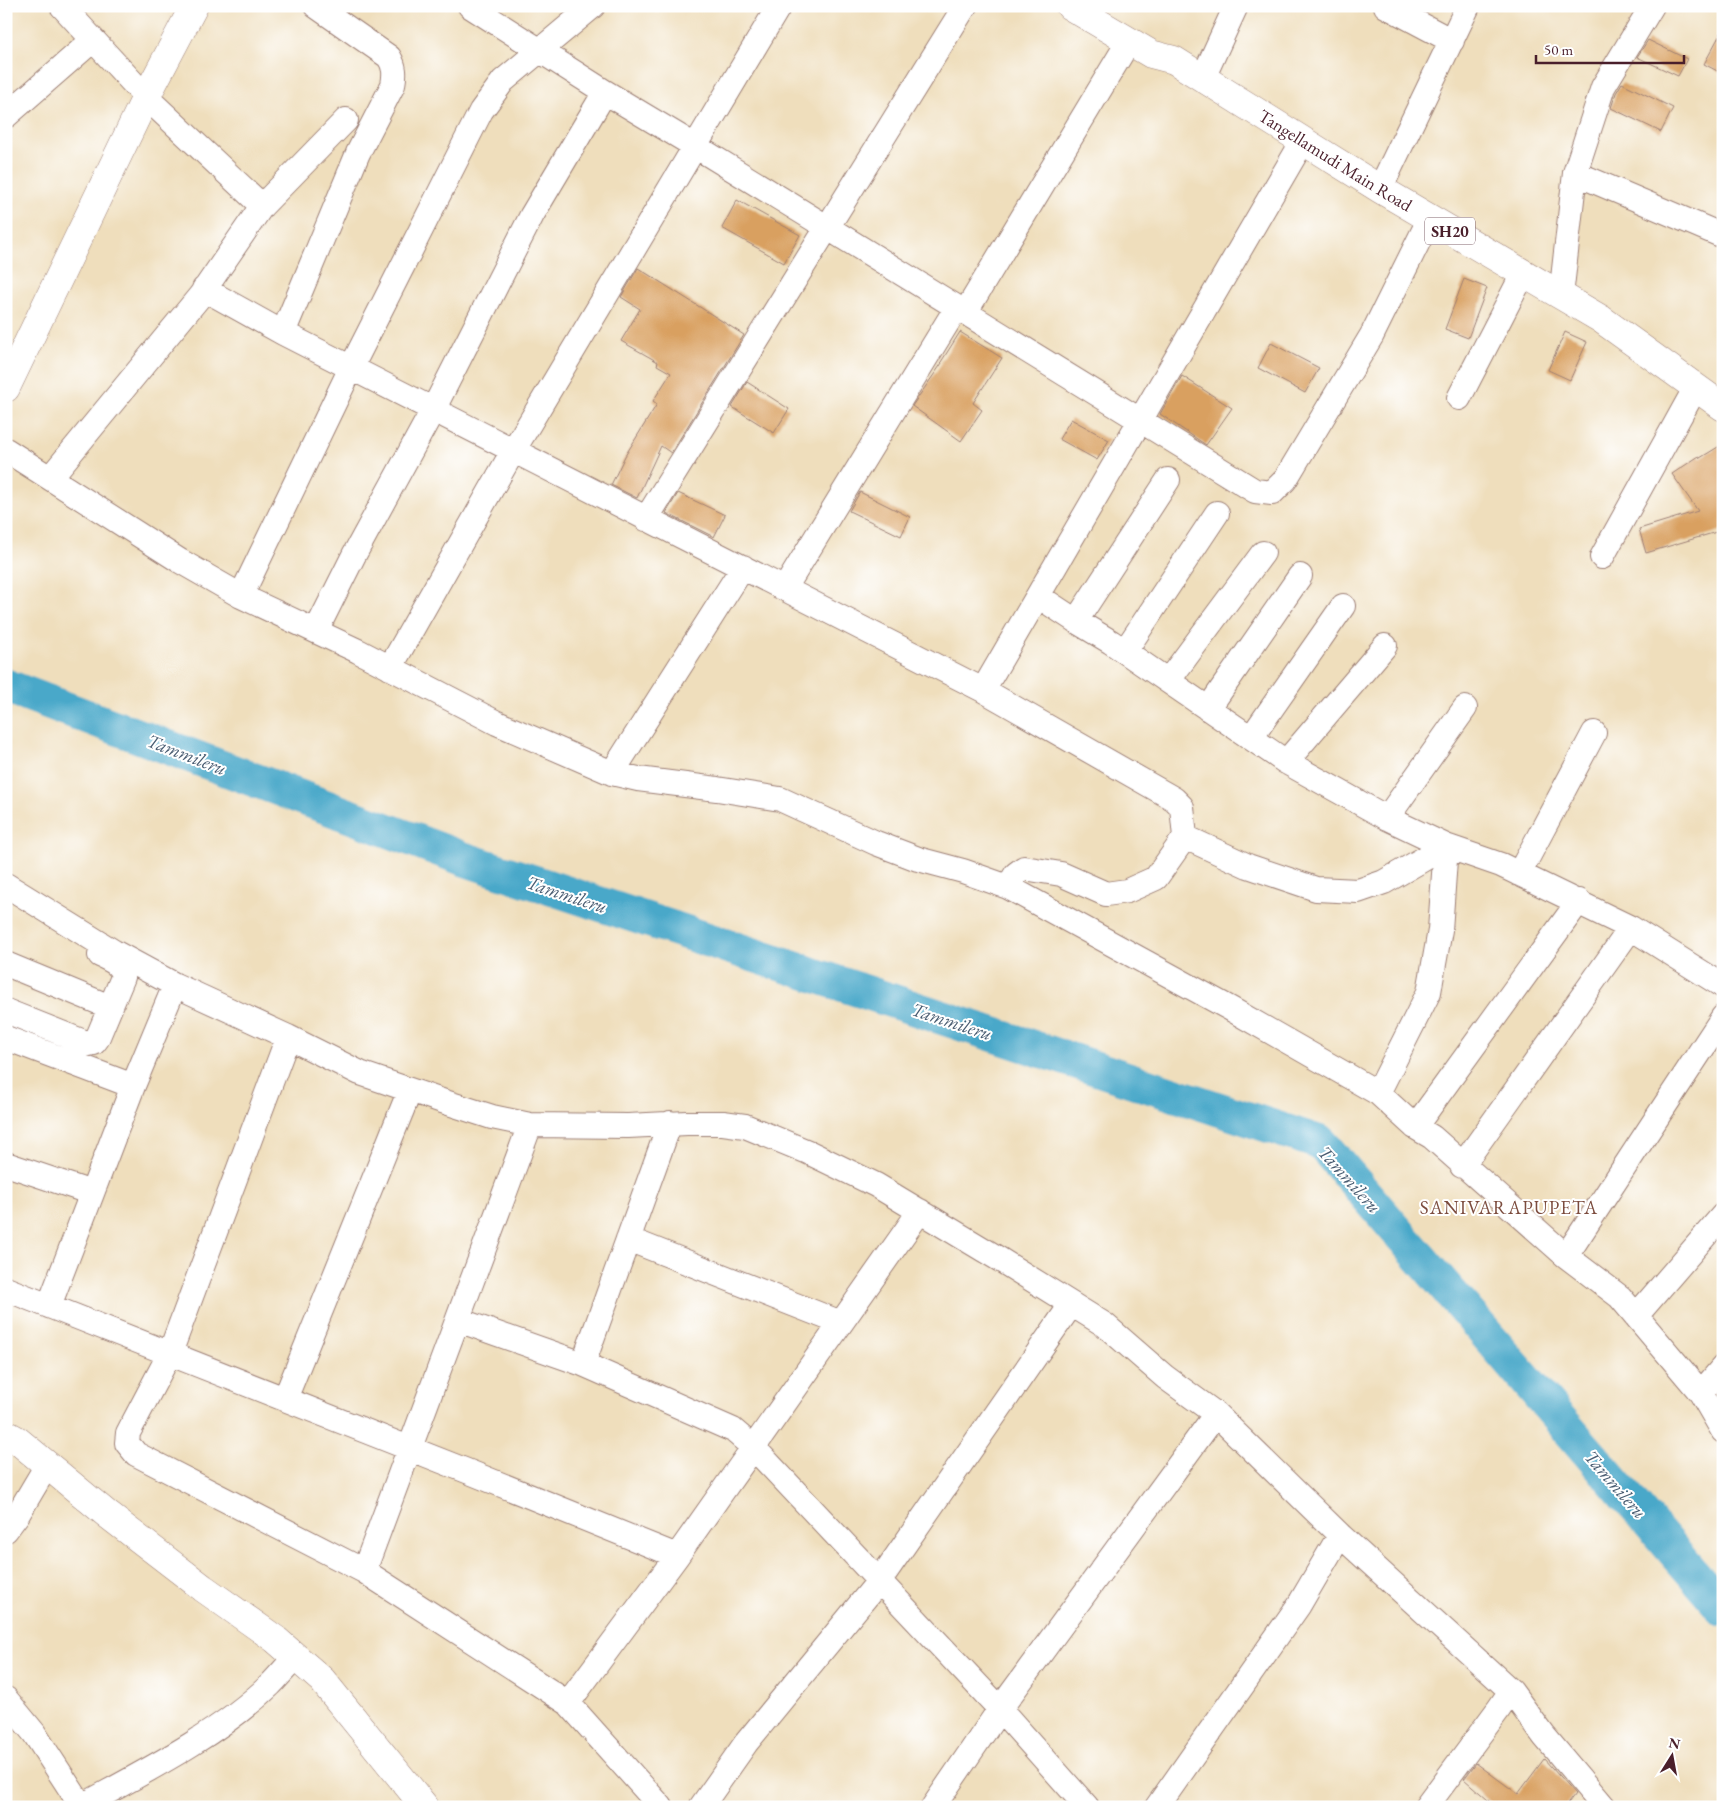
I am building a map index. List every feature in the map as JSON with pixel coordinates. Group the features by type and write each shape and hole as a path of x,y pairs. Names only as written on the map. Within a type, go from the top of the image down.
{"main road":[{"path":"6,388 146,97 194,6"},
{"name":"SH20","path":"1070,6 1129,41"},
{"name":"Tangellamudi Main Road","path":"1129,41 1152,54 1174,60 1380,189 1601,319 1723,407"},
{"path":"6,1434 17,1440 116,1522 203,1588 275,1639 322,1680 425,1807"}],"street":[{"path":"62,6 146,97 262,206"},
{"path":"283,333 358,153 393,85 395,74 394,65 390,57 316,6"},
{"path":"470,6 605,92 1255,491 1272,493 1285,480 1372,335 1430,218"},
{"path":"241,596 351,368 481,111 503,81 593,6"},
{"path":"390,668 513,451 779,6"},
{"path":"646,518 965,6"},
{"path":"1203,78 1236,6"},
{"path":"1386,6 1452,40"},
{"path":"1380,189 1468,6"},
{"path":"1561,296 1575,173 1603,87 1652,6"},
{"path":"6,116 93,40"},
{"path":"785,588 1129,41"},
{"path":"316,631 354,555 434,410 532,215 605,92"},
{"path":"50,478 204,290 262,206 346,120"},
{"path":"983,690 1279,186 1303,141"},
{"path":"1575,173 1721,230"},
{"path":"1459,398 1523,274"},
{"path":"204,290 351,368 983,690 1174,799 1182,807 1185,837 1156,878 1127,891 1106,894 1061,874 1024,868 1016,874 1008,886"},
{"path":"1602,557 1696,387"},
{"path":"6,450 180,561 241,596 316,631 497,723 612,773 638,779 780,799 918,860 963,871 1008,886 1378,1093 1415,1126 1432,1137 1462,1166 1566,1256 1620,1297 1701,1393 1723,1432"},
{"path":"1076,621 1168,480"},
{"path":"1125,651 1217,513"},
{"path":"1168,681 1263,553"},
{"path":"612,773 743,567"},
{"path":"1208,709 1300,576"},
{"path":"1038,596 1125,651 1286,762 1387,818 1446,846 1501,865 1631,928 1723,986"},
{"path":"1251,738 1343,606"},
{"path":"1286,762 1385,646"},
{"path":"1387,818 1465,708"},
{"path":"1519,874 1594,733"},
{"path":"1185,837 1248,866 1316,889 1358,891 1384,882 1446,846"},
{"path":"1378,1093 1429,992 1440,930 1446,846"},
{"path":"8,896 175,985 288,1037 360,1073 410,1090 492,1117 530,1124 628,1126 670,1123 723,1123 745,1126 808,1152 876,1185 999,1258 1105,1325 1165,1377 1216,1414 1340,1535 1511,1691 1544,1736 1604,1807"},
{"path":"6,1011 89,1044 94,1043 123,977 123,972 118,965 8,896"},
{"path":"1415,1126 1579,902"},
{"path":"1462,1166 1631,928"},
{"path":"6,964 110,1007"},
{"path":"49,1306 133,1086 175,985"},
{"path":"1566,1256 1723,1017"},
{"path":"288,1037 170,1353 128,1433 127,1443 136,1454 364,1571 568,1703 661,1807"},
{"path":"6,1038 133,1086"},
{"path":"285,1399 410,1090"},
{"path":"583,1364 670,1123"},
{"path":"364,1571 530,1124"},
{"path":"6,1164 92,1193"},
{"path":"568,1703 677,1556 920,1211"},
{"path":"1636,1316 1723,1215"},
{"path":"628,1239 841,1323"},
{"path":"6,1289 410,1448 677,1556"},
{"path":"701,1807 746,1743 880,1580 1071,1305"},
{"path":"458,1320 583,1364 732,1430 754,1448 880,1580 1000,1709 1087,1807"},
{"path":"1701,1393 1723,1367"},
{"path":"932,1807 1000,1709 1216,1414"},
{"path":"6,1530 18,1514 47,1465"},
{"path":"1157,1807 1299,1605 1340,1535"},
{"path":"6,1699 34,1733 82,1806 141,1774 205,1735 269,1686 296,1657"},
{"path":"1426,1807 1511,1691"}],"building":[{"path":"1723,29 1723,74 1704,64"},
{"path":"1648,40 1687,59 1678,76 1637,57"},
{"path":"1622,83 1673,108 1661,132 1611,108"},
{"path":"737,200 800,235 784,263 722,228"},
{"path":"638,268 744,335 671,453 661,446 637,498 611,485 625,456 657,404 653,401 671,373 657,365 658,362 621,341 640,309 621,297"},
{"path":"1464,279 1487,288 1468,338 1445,329"},
{"path":"960,332 1002,358 973,403 982,410 961,441 912,406 942,363"},
{"path":"1565,332 1587,342 1570,380 1548,370"},
{"path":"1271,343 1319,368 1305,393 1258,368"},
{"path":"1182,376 1232,408 1206,445 1160,414"},
{"path":"747,382 789,409 774,433 732,407"},
{"path":"1071,419 1109,440 1097,460 1059,439"},
{"path":"1723,444 1723,530 1646,553 1639,529 1698,511 1672,474 1699,456 1700,458"},
{"path":"860,492 910,517 901,536 849,511"},
{"path":"678,493 725,515 714,537 666,513"},
{"path":"1544,1759 1575,1794 1565,1807 1496,1807 1464,1779 1476,1763 1518,1794"}],"waterway":[{"name":"Tammileru","path":"6,686 464,859 1321,1143 1723,1608"}],"district":[{"name":"SANIVARAPUPETA","path":"1509,1207"}]}
